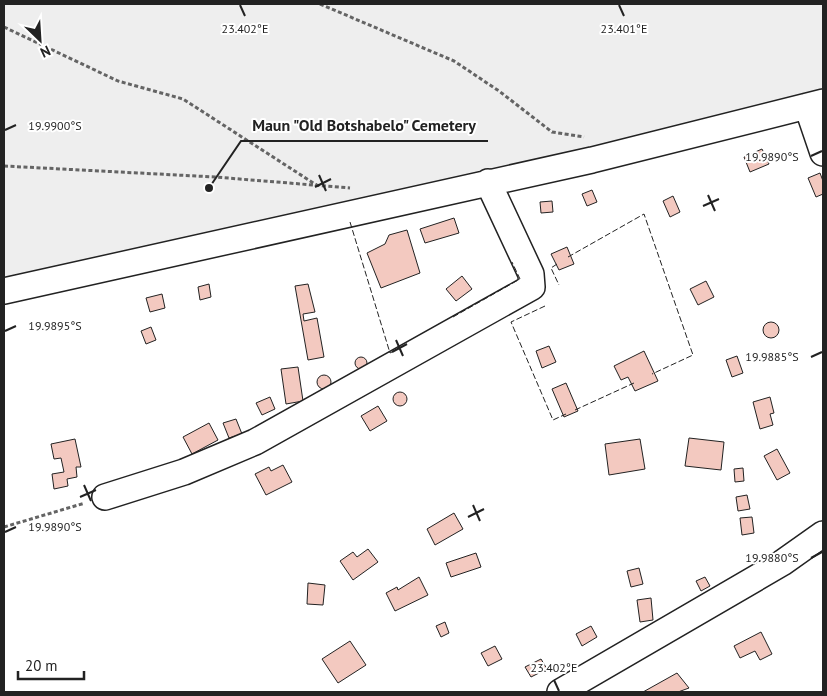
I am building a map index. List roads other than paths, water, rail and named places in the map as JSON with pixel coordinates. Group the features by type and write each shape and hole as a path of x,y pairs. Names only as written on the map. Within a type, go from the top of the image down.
{"street":[{"path":"4,291 592,160 815,104 823,153"},
{"path":"105,498 184,472 255,442 532,287 531,274 488,182"},
{"path":"560,692 782,563 823,534"}],"place":[{"name":"Maun \"Old Botshabelo\" Cemetery","path":"209,188"}]}
